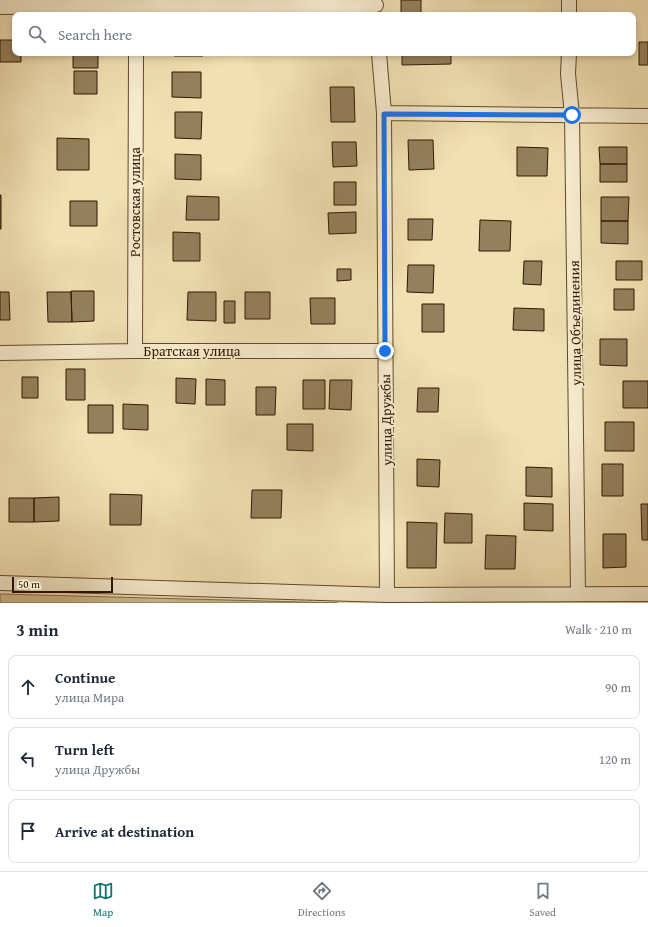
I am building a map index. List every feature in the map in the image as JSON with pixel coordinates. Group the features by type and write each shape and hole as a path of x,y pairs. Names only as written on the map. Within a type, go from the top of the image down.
{"street":[{"path":"569,0 569,12"},
{"path":"0,7 136,10 376,7"},
{"name":"Ростовская улица","path":"135,351 136,56"},
{"name":"улица Дружбы","path":"379,56 384,114 387,595"},
{"name":"улица Объединения","path":"569,56 568,74 572,115 578,594"},
{"path":"384,114 648,116"},
{"name":"Братская улица","path":"0,354 135,351 385,351"},
{"path":"0,582 387,595 648,594"}],"shaded area":[{"path":"0,594 338,603 0,603"}],"building":[{"path":"401,0 421,0 421,12 401,12"},
{"path":"0,40 12,40 12,56 21,56 21,62 0,62"},
{"path":"639,42 648,42 648,65 639,65"},
{"path":"73,56 98,56 98,68 73,68"},
{"path":"402,56 451,56 451,64 402,65"},
{"path":"74,71 97,71 97,94 74,94"},
{"path":"172,72 201,72 201,98 172,97"},
{"path":"330,87 354,87 355,122 331,122"},
{"path":"175,112 202,112 201,139 175,138"},
{"path":"57,138 89,139 89,170 57,170"},
{"path":"408,140 433,140 434,169 409,170"},
{"path":"332,142 356,142 357,166 333,167"},
{"path":"517,147 548,148 547,176 517,176"},
{"path":"599,147 627,147 627,164 600,164"},
{"path":"175,154 201,155 201,180 175,179"},
{"path":"600,164 627,164 627,182 600,182"},
{"path":"334,182 356,182 356,205 334,205"},
{"path":"1,195 1,229 0,229"},
{"path":"187,196 219,197 219,220 186,220"},
{"path":"601,197 629,197 628,221 601,221"},
{"path":"70,201 97,201 97,226 70,226"},
{"path":"356,212 356,233 329,234 328,213"},
{"path":"408,219 433,219 432,240 408,240"},
{"path":"480,220 511,221 510,251 479,251"},
{"path":"601,221 628,221 628,244 601,243"},
{"path":"173,232 200,233 200,261 173,261"},
{"path":"524,261 542,261 541,285 523,284"},
{"path":"616,261 642,261 642,280 616,280"},
{"path":"408,265 434,265 433,293 407,292"},
{"path":"337,269 351,269 351,280 337,281"},
{"path":"614,289 634,289 634,310 614,310"},
{"path":"71,291 94,291 94,321 72,322"},
{"path":"0,292 9,292 10,320 0,320"},
{"path":"47,292 71,292 72,322 48,322"},
{"path":"188,292 216,292 216,321 187,320"},
{"path":"245,292 270,292 270,319 245,319"},
{"path":"310,298 335,298 335,324 311,324"},
{"path":"224,301 235,301 235,323 224,323"},
{"path":"422,304 444,304 444,332 422,332"},
{"path":"514,308 544,309 544,331 513,330"},
{"path":"600,339 627,339 627,366 600,365"},
{"path":"66,369 85,369 85,400 66,400"},
{"path":"22,377 38,377 38,398 22,398"},
{"path":"176,378 196,379 195,404 176,403"},
{"path":"206,379 225,380 225,405 206,405"},
{"path":"303,380 325,380 325,409 303,409"},
{"path":"330,380 352,380 351,410 329,409"},
{"path":"623,381 648,381 648,408 623,408"},
{"path":"256,387 276,387 275,415 256,415"},
{"path":"418,388 439,388 438,412 417,412"},
{"path":"123,404 148,405 148,430 123,429"},
{"path":"88,405 113,405 113,433 88,433"},
{"path":"605,422 634,422 634,451 605,451"},
{"path":"287,424 313,424 313,451 287,450"},
{"path":"417,459 440,460 439,487 417,486"},
{"path":"602,464 623,464 623,496 602,496"},
{"path":"526,467 552,468 552,497 526,496"},
{"path":"252,490 282,490 281,518 251,518"},
{"path":"110,494 142,495 141,525 110,525"},
{"path":"59,497 59,521 34,522 34,498"},
{"path":"9,498 34,498 34,522 9,522"},
{"path":"524,503 553,504 553,531 524,530"},
{"path":"641,504 648,504 648,540 642,540"},
{"path":"445,513 472,514 472,543 444,543"},
{"path":"407,522 437,523 436,568 407,568"},
{"path":"603,534 626,534 626,567 603,568"},
{"path":"486,535 516,536 515,569 485,569"}],"route":[{"path":"385,351 384,114 572,115"}]}
